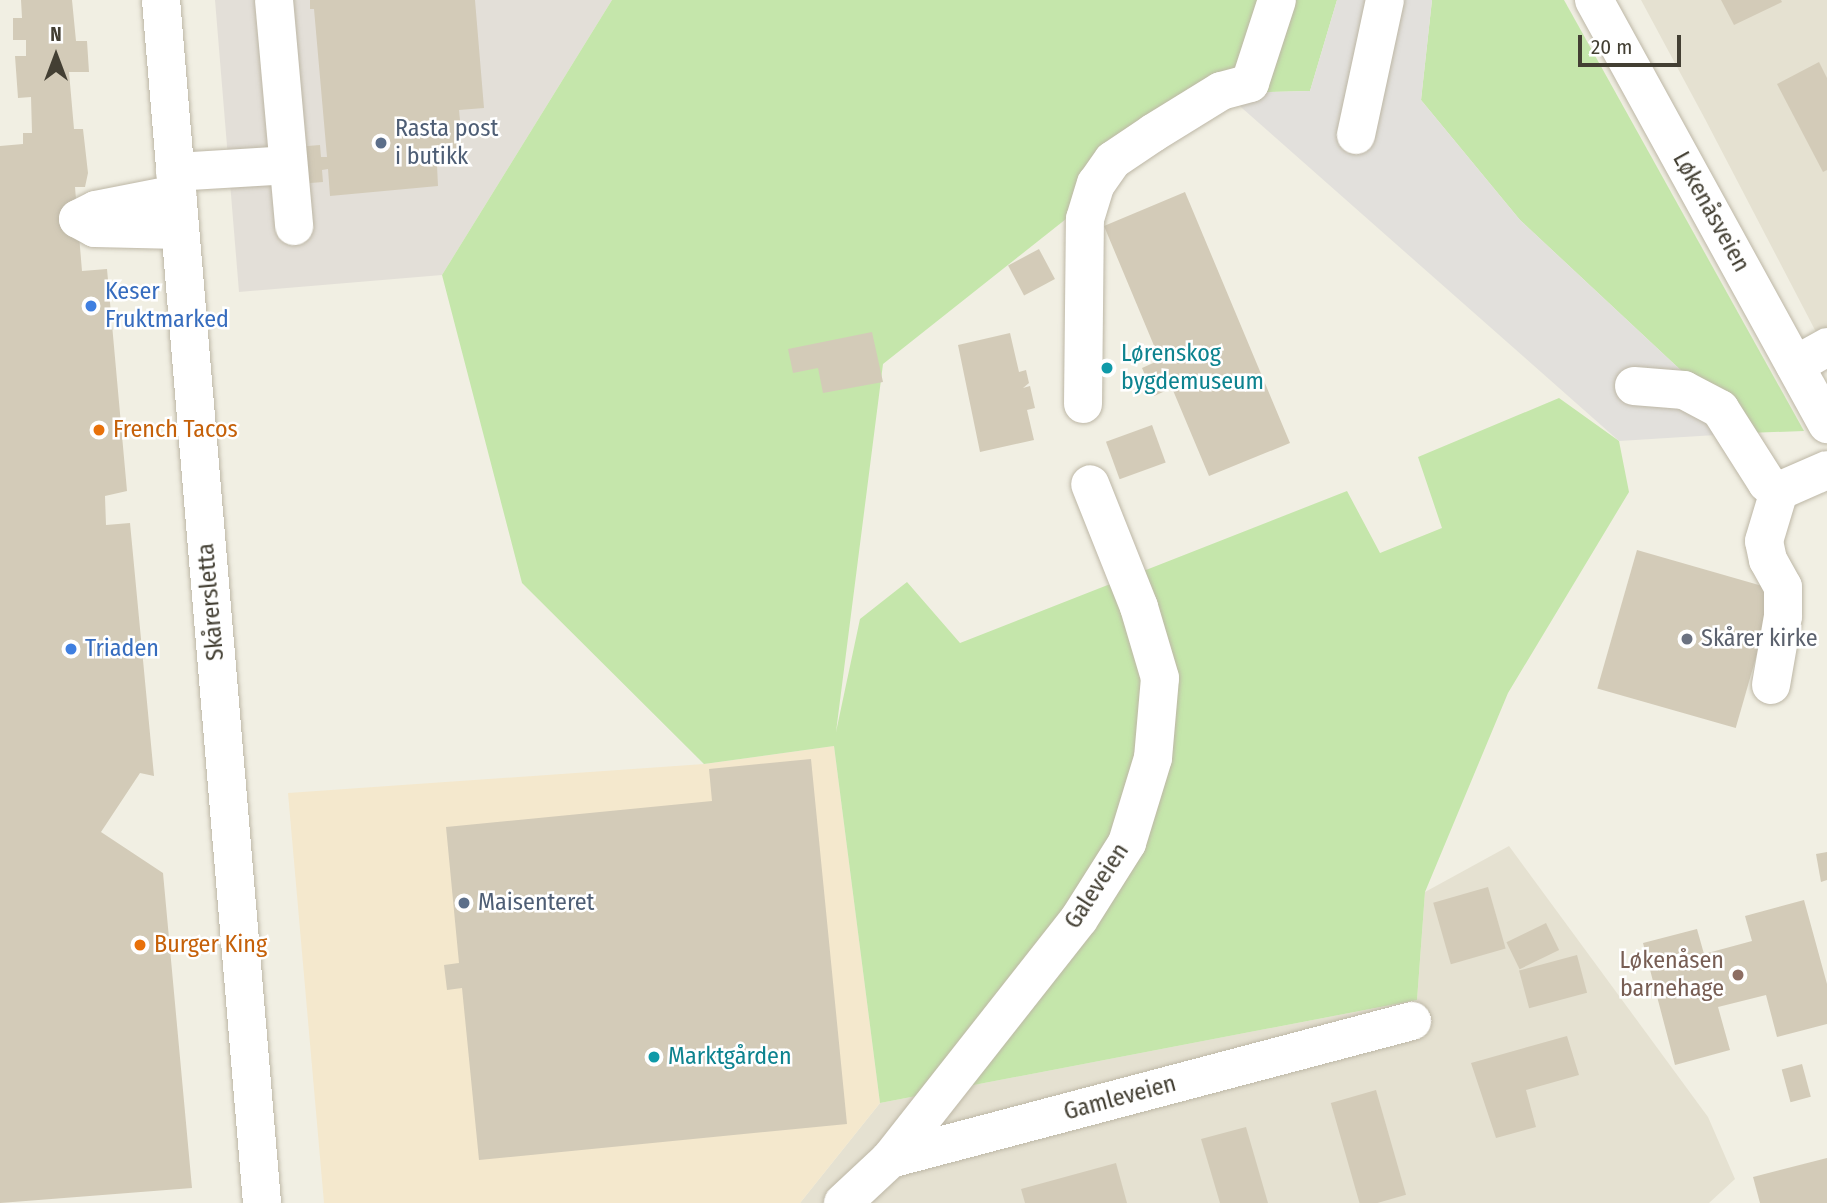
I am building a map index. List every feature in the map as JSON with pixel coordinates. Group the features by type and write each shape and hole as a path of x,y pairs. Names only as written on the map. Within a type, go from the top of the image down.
{"street":[{"name":"Skårersletta","path":"161,0 262,1203"},
{"path":"274,0 294,226"},
{"path":"1083,404 1085,219 1096,184 1113,160 1221,91 1250,82 1277,0"},
{"path":"1356,135 1385,0"},
{"name":"Løkenåsveien","path":"1594,0 1811,356 1827,424"},
{"path":"177,199 288,165"},
{"path":"1634,386 1684,390 1720,409 1767,483 1779,491"},
{"path":"1770,685 1783,616 1783,587 1768,561 1765,541 1769,513 1779,491 1827,470"},
{"name":"Galeveien","path":"890,1159 1079,919 1127,843 1153,758 1160,678 1139,607 1090,484"},
{"name":"Gamleveien","path":"843,1203 890,1159 1412,1021"}],"shaded area":[{"path":"215,0 612,0 442,275 239,292"},
{"path":"1337,0 1432,0 1421,100 1520,220 1748,433 1619,441 1225,93 1310,91"},
{"path":"1641,0 1827,0 1827,353 1705,119"},
{"path":"834,746 880,1103 800,1203 324,1203 288,793 704,764"},
{"path":"1509,846 1708,1117 1735,1179 1709,1203 800,1203 880,1103 1417,1000 1425,892"}],"green space":[{"path":"612,0 1337,0 1310,91 1225,93 883,364 836,732 860,619 907,582 960,643 1347,491 1380,553 1442,528 1418,457 1559,398 1619,441 1629,492 1508,693 1425,892 1417,1000 880,1103 834,746 704,764 522,583 442,275"},
{"path":"1432,0 1564,0 1804,431 1748,433 1520,220 1421,100"}],"building":[{"name":"Triaden","path":"21,0 72,0 76,41 87,41 89,72 69,72 74,129 83,129 88,173 85,187 75,187 82,271 107,269 127,491 105,496 106,525 130,523 154,776 140,773 101,832 163,873 192,1188 0,1203 0,146 23,144 23,133 32,133 31,97 18,98 15,56 26,56 26,40 13,40 13,18 22,18"},
{"path":"310,0 475,0 484,108 459,110 464,162 437,165 438,186 330,196 328,169 322,170 323,182 298,184 295,147 320,145 321,157 327,157 314,9 310,9"},
{"path":"1721,0 1781,0 1782,2 1734,25"},
{"path":"1819,62 1827,78 1827,170 1823,172 1777,84"},
{"path":"1185,192 1290,443 1209,476 1172,388 1154,396 1142,368 1160,360 1104,226"},
{"path":"1039,249 1055,279 1024,295 1008,265"},
{"path":"872,332 883,382 823,393 818,368 793,373 788,349"},
{"path":"1010,333 1019,372 1026,370 1029,383 1023,388 1030,386 1035,408 1027,410 1034,440 980,452 958,345"},
{"path":"1152,425 1166,463 1120,479 1106,442"},
{"name":"Skårer kirke","path":"1637,550 1775,590 1736,728 1597,688"},
{"path":"811,759 847,1124 479,1160 462,988 447,990 444,965 459,963 446,827 712,801 709,769"},
{"path":"1827,852 1827,880 1821,882 1816,854"},
{"path":"1488,887 1506,949 1451,964 1433,903"},
{"path":"1804,900 1827,984 1827,1024 1777,1037 1766,995 1718,1007 1730,1050 1675,1065 1643,943 1697,929 1704,954 1752,941 1745,916"},
{"path":"1546,923 1559,950 1520,969 1506,942"},
{"path":"1577,955 1587,993 1529,1008 1519,971"},
{"path":"1567,1036 1579,1075 1526,1090 1536,1127 1496,1138 1471,1063"},
{"path":"1802,1064 1811,1097 1791,1102 1782,1069"},
{"path":"1376,1090 1406,1195 1377,1203 1360,1203 1331,1103"},
{"path":"1246,1127 1268,1203 1220,1203 1201,1139"},
{"path":"1827,1158 1827,1203 1760,1203 1753,1177"},
{"path":"1116,1163 1127,1203 1025,1203 1021,1189"}],"place":[{"name":"Rasta post i butikk","path":"381,143"},
{"name":"Keser Fruktmarked","path":"91,306"},
{"name":"Lørenskog bygdemuseum","path":"1107,368"},
{"name":"French Tacos","path":"99,430"},
{"name":"Skårer kirke","path":"1687,639"},
{"name":"Triaden","path":"71,649"},
{"name":"Maisenteret","path":"464,903"},
{"name":"Burger King","path":"140,945"},
{"name":"Løkenåsen barnehage","path":"1738,975"},
{"name":"Marktgården","path":"654,1057"}]}
